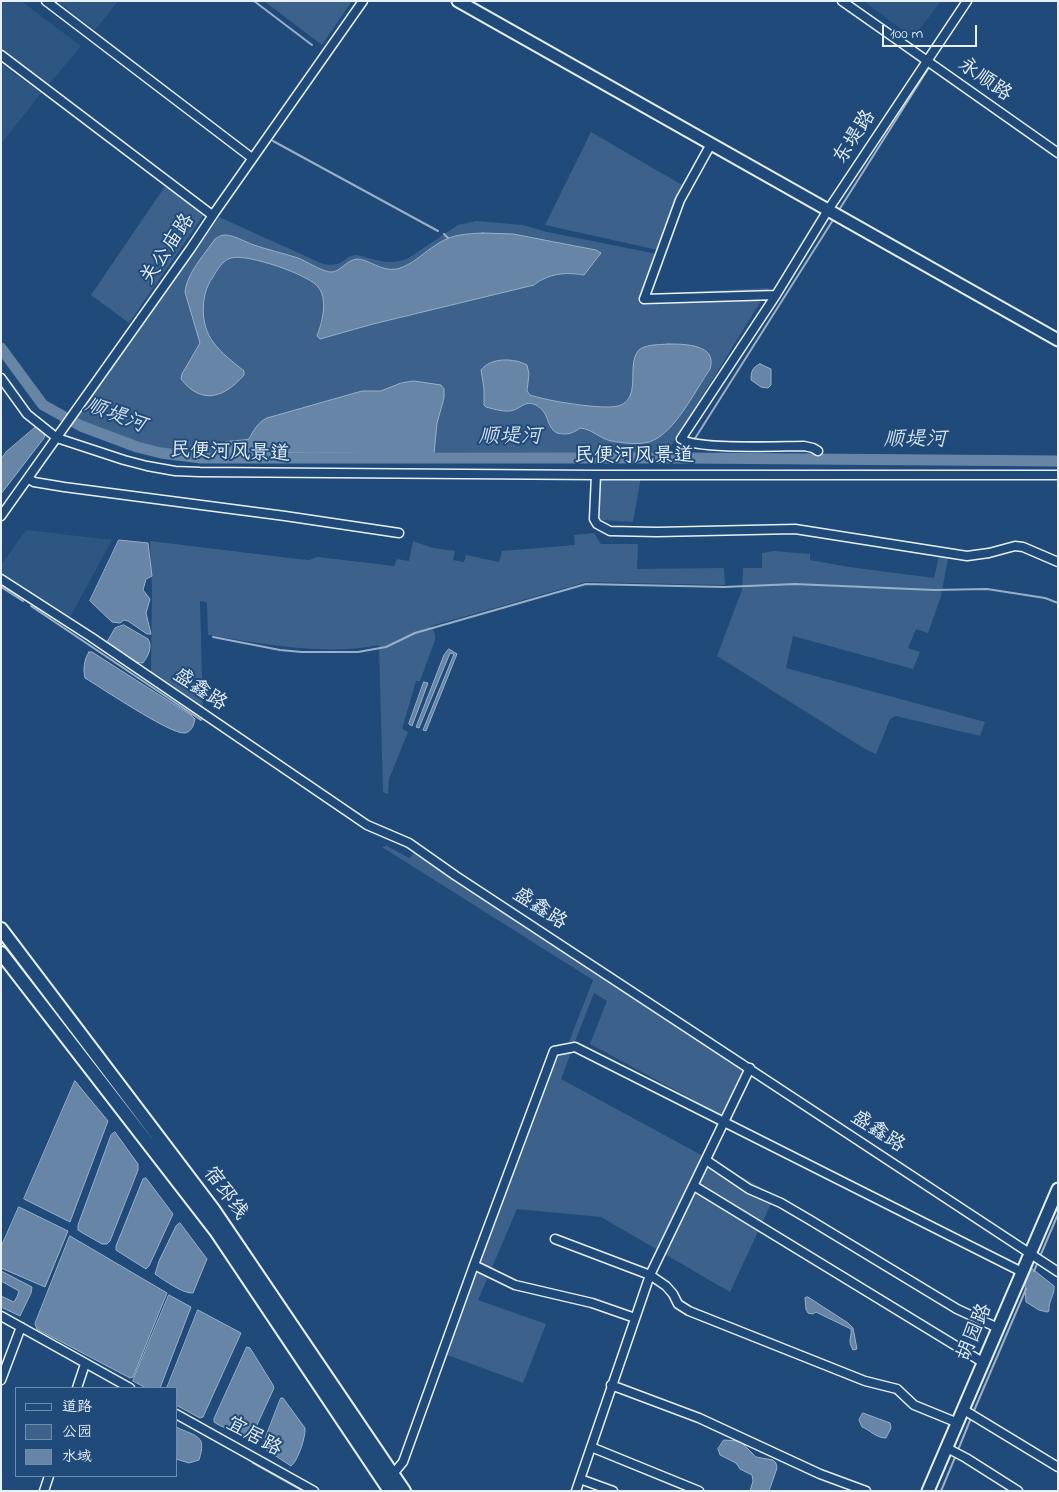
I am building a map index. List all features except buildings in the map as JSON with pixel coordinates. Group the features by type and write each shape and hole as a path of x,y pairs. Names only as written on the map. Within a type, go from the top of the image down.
{"main road":[{"name":"宿邳线","path":"1,930 213,1209 404,1491"},
{"name":"宿邳线","path":"1,953 216,1230 390,1491"}],"street":[{"path":"46,1 252,158"},
{"name":"关公庙路","path":"1,516 76,413 186,256 212,215 363,1"},
{"path":"458,1 1058,340"},
{"name":"永顺路","path":"842,1 1058,153"},
{"name":"东堤路","path":"818,451 804,446 702,445 682,439 776,295 828,210 967,1"},
{"path":"1,55 212,215"},
{"path":"711,144 680,200 644,299 776,295"},
{"name":"民便河风景道","path":"1,378 27,414 59,435 124,460 175,470 200,472 596,475 1058,475"},
{"path":"596,475 594,519 597,524 610,530 647,532 795,529 967,556 989,553 1015,546 1023,547 1058,562"},
{"path":"28,478 34,482 64,487 399,533"},
{"name":"盛鑫路","path":"1,579 91,637 367,825 409,843 456,876 1058,1272"},
{"path":"393,1474 403,1462 554,1051 574,1047 1022,1272"},
{"path":"576,1491 650,1275 750,1068"},
{"path":"706,1160 749,1189 781,1203 957,1309 998,1328"},
{"path":"694,1186 984,1363"},
{"name":"胡园路","path":"928,1491 953,1452 958,1423 970,1413 984,1363 1058,1189"},
{"path":"555,1239 650,1275 666,1286 678,1304 689,1311 865,1381 897,1389 914,1405 958,1423"},
{"path":"474,1265 515,1285 592,1303 635,1318"},
{"path":"1,1316 128,1387"},
{"path":"1,1380 21,1327"},
{"path":"77,1387 85,1364"},
{"path":"612,1385 699,1418 820,1474 866,1491"},
{"path":"970,1413 1058,1467"},
{"name":"宜居路","path":"178,1415 314,1491"},
{"path":"591,1447 699,1491"},
{"path":"953,1452 1018,1491"},
{"path":"44,1491 49,1477"},
{"path":"580,1479 613,1491"}],"shaded area":[{"path":"1,1 21,1 81,46 49,84 1,49"},
{"path":"57,1 118,1 95,30"},
{"path":"864,1 941,1 913,38"},
{"path":"1,64 41,93 1,144"},
{"path":"26,530 112,540 69,619 1,575 1,565"}],"green space":[{"path":"264,1 352,1 322,45"},
{"path":"591,132 682,185 658,250 545,225"},
{"path":"166,185 203,216 129,323 91,295"},
{"path":"219,217 323,264 330,265 340,263 356,255 387,262 407,259 458,225 476,221 523,225 547,232 657,254 643,294 769,288 667,453 185,452 114,436 76,418"},
{"path":"598,477 641,477 633,522 602,520 597,517"},
{"path":"594,533 601,544 638,544 637,569 724,568 725,585 586,582 431,626 435,634 435,640 420,681 416,681 402,729 408,732 389,779 388,794 383,792 379,645 336,649 294,648 208,635 207,602 200,601 203,711 151,675 152,589 150,541 298,559 309,560 318,557 394,566 397,559 409,561 413,541 433,548 455,551 453,560 464,562 466,555 499,562 502,551 575,545 574,535"},
{"path":"774,551 810,554 810,560 849,567 934,578 939,556 948,558 941,596 928,633 916,629 908,648 920,652 913,669 793,636 786,668 985,722 980,736 896,716 890,719 876,754 717,656 742,590 743,568 762,568 762,553"},
{"path":"387,846 409,858 415,852 744,1069 721,1115 590,1044 607,1001 594,993 574,1044 569,1042 593,980 382,847"},
{"path":"572,1050 561,1079 775,1195 730,1292 601,1217 517,1209 478,1300 546,1324 523,1383 445,1354 556,1054"}],"water":[{"path":"483,233 513,234 596,250 601,253 584,275 564,274 552,276 534,285 373,324 320,339 317,336 324,306 322,294 314,283 278,266 239,257 231,258 220,266 209,284 204,301 204,318 213,342 223,354 244,371 244,375 229,389 213,395 197,393 181,379 200,343 185,292 186,285 197,264 215,239 220,236 232,236 259,247 298,258 326,271 334,272 357,259 386,269 397,269 419,258 444,240 460,235"},
{"path":"668,344 690,345 704,350 709,355 711,361 710,369 676,421 658,438 649,442 635,444 611,441 580,428 569,434 557,433 551,427 541,408 533,404 527,404 507,411 493,409 484,405 481,370 491,363 509,360 527,365 529,374 527,391 530,395 575,404 600,407 618,406 628,400 632,391 633,367 638,351 648,346"},
{"path":"760,364 771,369 771,385 768,388 761,387 751,380 752,370"},
{"path":"414,381 441,385 444,389 444,398 437,423 434,454 213,452 219,444 249,439 258,424 267,418 362,391 381,391 401,383"},
{"path":"37,426 45,434 44,438 1,494 1,459 6,452"},
{"path":"119,540 148,543 152,576 146,579 143,590 150,599 146,613 151,634 147,634 128,621 112,622 90,601"},
{"path":"124,625 148,639 150,648 143,663 134,662 107,642 115,628"},
{"path":"449,649 457,654 426,731 423,730 454,654 450,653 419,728 416,727 444,655"},
{"path":"89,652 92,652 191,715 195,719 189,732 176,731 165,726 85,678 84,665"},
{"path":"424,682 428,683 412,726 409,724"},
{"path":"75,1081 108,1121 70,1222 24,1199"},
{"path":"115,1132 138,1164 138,1170 110,1241 107,1244 102,1244 78,1230 78,1225 111,1135"},
{"path":"146,1178 173,1214 146,1269 116,1250 116,1246 143,1179"},
{"path":"19,1207 68,1231 45,1287 1,1268 1,1247"},
{"path":"180,1223 207,1259 193,1293 179,1289 155,1274 159,1261 176,1226"},
{"path":"70,1236 167,1293 133,1377 130,1378 37,1329 35,1324"},
{"path":"1030,1267 1054,1286 1049,1311 1047,1312 1039,1310 1026,1302 1025,1285"},
{"path":"1,1271 32,1287 20,1316 1,1307 1,1296 14,1302 19,1291 1,1281"},
{"path":"169,1295 191,1307 160,1387 144,1387 133,1381"},
{"path":"808,1297 853,1328 857,1349 853,1350 850,1343 851,1329 816,1312 813,1314 808,1313 805,1298"},
{"path":"198,1310 241,1333 203,1417 200,1418 178,1406 178,1387 167,1387"},
{"path":"247,1347 250,1348 274,1388 250,1440 214,1422"},
{"path":"281,1398 283,1398 305,1428 301,1448 291,1466 262,1447"},
{"path":"863,1413 890,1423 891,1428 886,1438 879,1437 862,1427 859,1420"},
{"path":"178,1428 195,1435 201,1441 202,1446 199,1460 189,1463 178,1460"},
{"path":"724,1440 738,1441 756,1457 773,1460 776,1463 777,1468 769,1491 750,1491 753,1481 752,1475 740,1469 736,1463 720,1455 718,1449"}],"waterway":[{"path":"254,1 312,45"},
{"path":"839,210 928,69"},
{"path":"273,141 438,231"},
{"path":"694,440 833,220"},
{"path":"444,234 448,238"},
{"name":"顺堤河","path":"1,348 43,405 81,426 137,447 161,453 201,458 686,458 1058,461"},
{"path":"686,458 691,446"},
{"path":"213,637 280,650 358,652 386,647 415,633 586,584 724,587 795,584 934,590 987,589 1045,598 1058,603"},
{"path":"1,587 23,601"},
{"path":"31,606 201,720"},
{"path":"1041,1254 1058,1214"},
{"path":"1034,1271 1037,1264"},
{"path":"973,1413 1026,1289"},
{"path":"958,1450 971,1418"},
{"path":"941,1491 956,1455"},
{"path":"253,1463 303,1491"}]}
